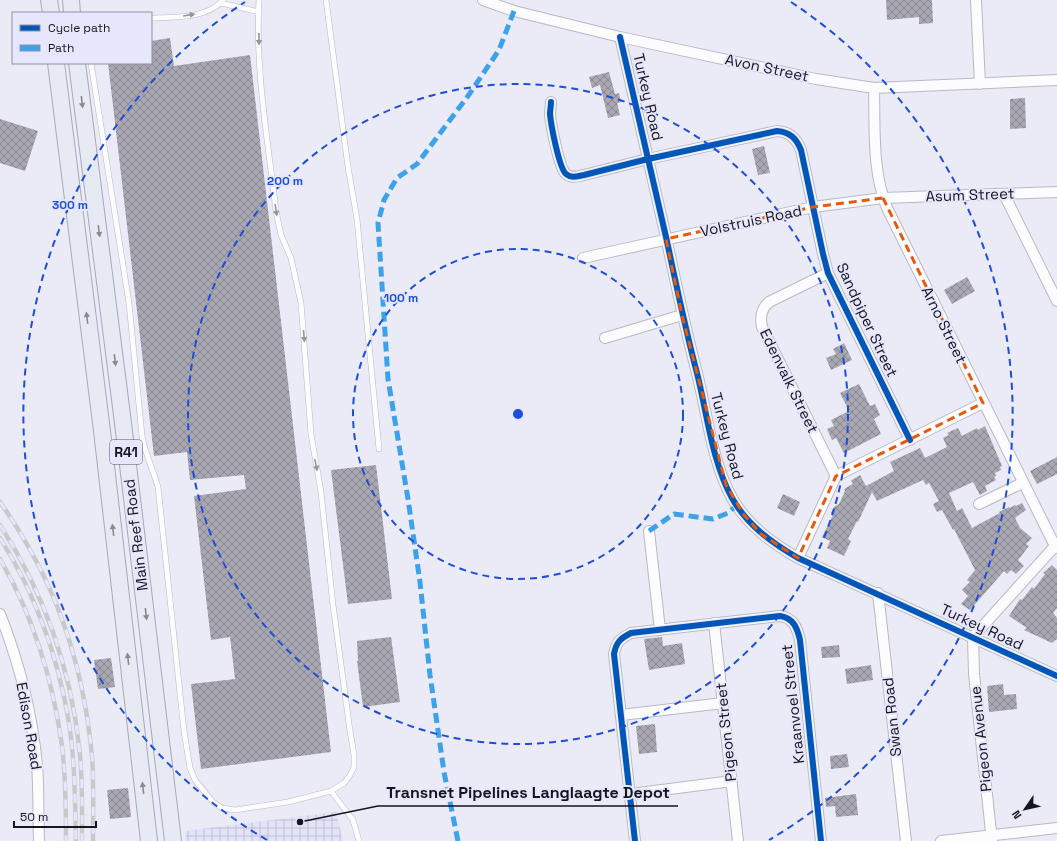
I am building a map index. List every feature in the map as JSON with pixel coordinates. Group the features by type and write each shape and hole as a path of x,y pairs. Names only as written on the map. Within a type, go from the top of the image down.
{"main road":[{"path":"49,0 51,12"},
{"path":"71,0 72,12"},
{"name":"Main Reef Road","path":"56,64 90,339 148,841"},
{"name":"Main Reef Road","path":"77,64 173,841"},
{"path":"90,339 112,338"}],"street":[{"name":"Avon Street","path":"483,0 514,11 620,37 816,79 874,88 1057,80"},
{"path":"976,0 980,84"},
{"name":"Turkey Road","path":"620,37 682,315 718,466 733,499 744,515 761,534 798,558 878,593 1057,676"},
{"name":"Arno Street","path":"874,88 875,145 883,198 1022,483 1056,547"},
{"name":"Sandpiper Street","path":"552,102 550,113 558,156 566,174 575,177 648,159 777,131 784,132 795,138 801,150 828,273 910,440"},
{"name":"Asum Street","path":"883,198 1057,192"},
{"path":"1004,194 1057,301"},
{"name":"Volstruis Road","path":"583,258 813,207 883,198"},
{"name":"Edenvalk Street","path":"828,273 769,302 762,310 761,321 762,327 836,476"},
{"path":"605,338 682,315"},
{"path":"798,558 836,476 983,403"},
{"path":"978,504 1022,483"},
{"path":"649,531 660,630"},
{"path":"973,637 1056,547"},
{"name":"Swan Road","path":"878,593 906,841"},
{"name":"Edison Road","path":"0,614 9,636 19,670 33,737 37,766 39,841"},
{"name":"Kraanvoel Street","path":"714,623 780,616 790,619 796,624 800,640 821,841"},
{"path":"635,841 631,794 614,654 615,647 622,637 631,633 714,623"},
{"name":"Pigeon Street","path":"714,623 738,841"},
{"name":"Pigeon Avenue","path":"973,637 974,674 992,838"},
{"path":"621,715 723,703"},
{"path":"631,794 732,781"},
{"path":"941,841 992,838 1057,828"}],"lane":[{"path":"91,64 129,303 144,449 153,468 158,487 184,731 190,768 195,780 213,802 222,808 235,810 288,802 331,791 344,782 349,776 354,767 354,755 333,605 321,492 310,434 301,303 292,262 281,235 276,210 262,91 259,49 259,0"},
{"path":"326,0 348,167 357,219 379,448"},
{"path":"152,18 201,13 214,8 222,1 258,12"},
{"path":"331,791 353,820 359,841"}],"highlighted area":[{"path":"883,198 983,403 836,476 798,558 761,534 744,515 726,485 682,315 666,239 813,207"}],"shaded area":[{"path":"336,812 343,841 186,841 185,831"}],"building":[{"path":"886,0 932,0 933,23 919,24 919,17 887,20"},
{"path":"170,38 174,66 250,55 331,752 201,769 191,684 235,679 230,637 211,640 194,496 246,489 244,475 190,480 187,452 154,456 108,64 152,64 152,41"},
{"path":"609,72 615,94 619,93 621,102 617,103 620,115 608,118 600,85 592,88 589,77"},
{"path":"1025,98 1026,128 1010,129 1010,99"},
{"path":"0,119 38,131 25,171 0,163"},
{"path":"764,146 770,173 758,175 752,149"},
{"path":"967,277 975,291 952,304 944,290"},
{"path":"844,343 852,360 831,370 826,358 836,354 833,349"},
{"path":"859,384 870,406 875,404 880,415 874,419 881,434 844,453 836,438 832,440 827,429 834,426 831,420 849,411 840,393"},
{"path":"985,426 1002,466 1000,467 1001,470 995,473 996,476 994,477 996,480 985,486 987,491 980,495 973,482 949,493 957,511 962,508 972,528 1009,507 1010,508 1022,503 1026,510 1015,518 1020,528 1032,538 1026,544 1029,546 1018,560 1024,566 1016,574 1011,570 1007,574 1004,571 970,610 961,604 968,596 962,590 970,582 967,580 975,570 954,529 953,530 942,510 937,512 933,504 939,501 929,483 926,485 923,480 877,501 872,492 848,539 851,541 844,556 827,548 830,541 822,537 833,515 831,513 834,507 839,504 845,491 844,489 853,484 851,481 852,480 860,475 866,486 894,471 890,462 920,448 925,458 947,447 943,438 949,435 947,433 958,428 962,436 977,428 978,430"},
{"path":"1057,457 1057,474 1037,484 1030,471"},
{"path":"376,465 392,599 348,604 331,470"},
{"path":"783,494 800,502 794,516 777,508"},
{"path":"1052,565 1057,570 1057,608 1053,613 1057,618 1057,639 1052,643 1024,630 1027,628 1009,616 1020,599 1022,600 1032,587 1034,589 1045,574 1043,573"},
{"path":"391,637 400,702 363,707 357,661 357,641"},
{"path":"662,637 663,646 682,643 685,664 649,670 644,639"},
{"path":"839,645 840,657 822,658 821,647"},
{"path":"111,658 115,687 98,689 94,660"},
{"path":"871,665 873,680 847,684 845,669"},
{"path":"1003,684 1004,695 1016,694 1017,709 989,712 987,686"},
{"path":"655,724 657,752 639,754 636,726"},
{"path":"847,754 849,767 831,769 830,756"},
{"path":"128,788 131,817 110,819 107,790"},
{"path":"856,794 858,815 836,817 835,806 826,807 825,798"}],"railway":[{"path":"0,502 19,531 51,592 73,654 82,687 92,756 93,841"},
{"path":"0,525 30,577 53,631 62,659 75,716 80,758 82,841"},
{"path":"0,538 34,602 58,670 68,717 72,748 76,841"},
{"path":"0,559 12,581 32,626 53,697 62,746 66,794 66,841"}],"marked path":[{"path":"458,841 444,772 430,675 420,582 388,379 378,223 384,200 397,178 417,164 468,96 499,50 514,11"},
{"path":"649,531 674,514 713,519 728,513 737,505"}],"cycle path":[{"path":"620,37 715,453 725,484 738,508 745,517 770,540 798,558 1057,676"},
{"path":"551,102 550,114 558,155 563,170 568,176 573,177 777,131 792,136 801,150 828,273 910,440"},
{"path":"635,841 614,654 618,643 631,633 780,616 788,619 794,624 800,640 821,841"}],"place":[{"name":"Transnet Pipelines Langlaagte Depot","path":"300,822"}]}
